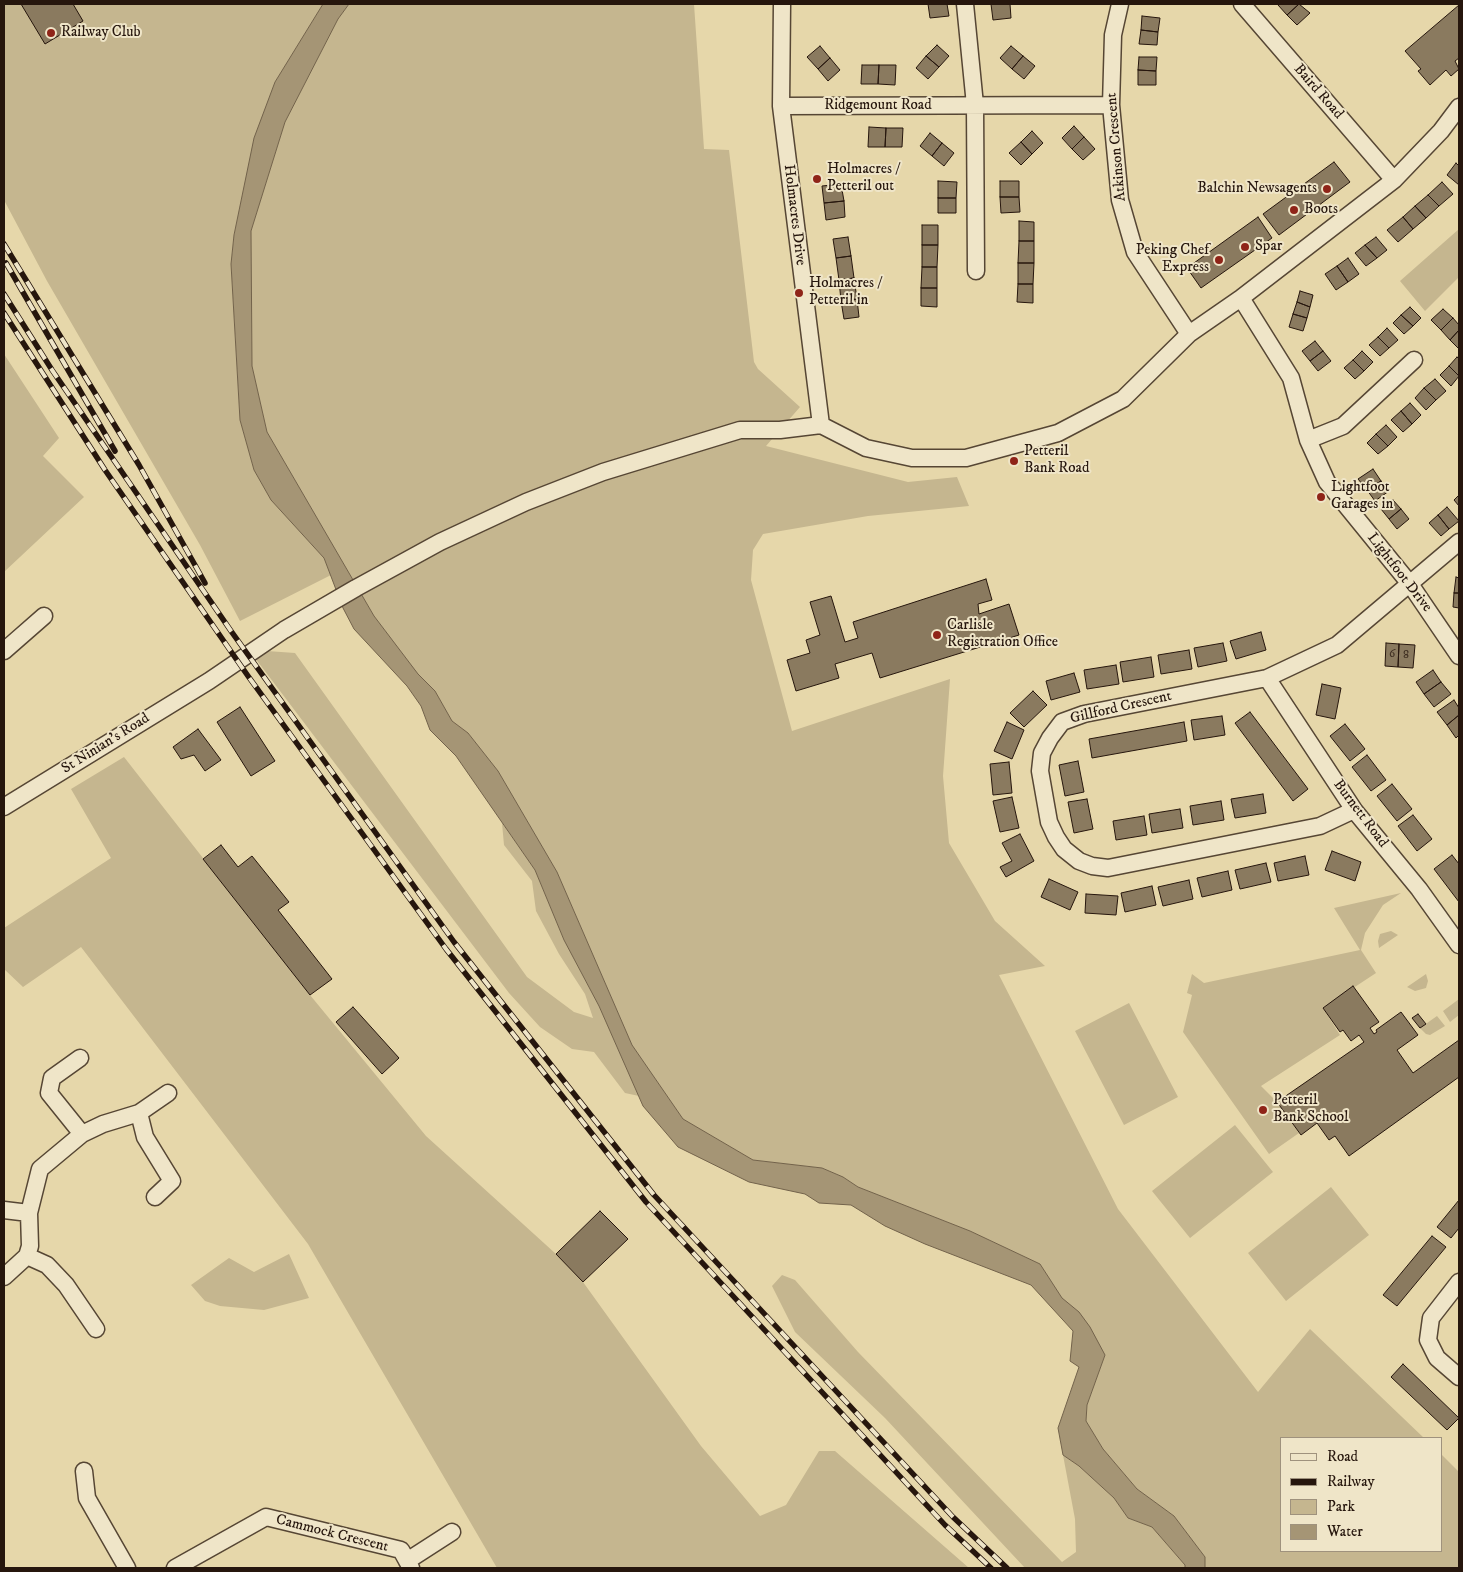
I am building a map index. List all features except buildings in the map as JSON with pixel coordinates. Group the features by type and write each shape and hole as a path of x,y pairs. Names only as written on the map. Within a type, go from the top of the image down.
{"street":[{"name":"Holmacres Drive","path":"782,4 781,106 820,425"},
{"path":"965,4 975,106 976,271"},
{"name":"Atkinson Crescent","path":"1120,4 1113,35 1111,106 1120,200 1135,252 1190,334"},
{"name":"Baird Road","path":"1242,4 1394,180"},
{"name":"Ridgemount Road","path":"781,106 1111,106"},
{"path":"820,425 866,448 912,458 966,458 1058,433 1122,399 1190,334 1241,298 1394,180 1441,131 1459,107"},
{"name":"Lightfoot Drive","path":"1241,298 1291,378 1308,440 1327,482 1410,584 1459,656"},
{"path":"1308,440 1343,426 1414,360"},
{"name":"St Ninian's Road","path":"4,807 209,681 284,630 440,542 526,502 603,472 740,430 780,430 820,425"},
{"name":"Gillford Crescent","path":"1354,810 1320,826 1108,868 1078,861 1064,849 1056,837 1049,822 1040,771 1042,754 1050,738 1062,722 1084,714 1267,678 1337,644 1459,542"},
{"path":"4,651 44,616"},
{"name":"Burnett Road","path":"1267,678 1354,810 1419,889 1459,945"},
{"path":"80,1058 52,1078 49,1093 82,1134"},
{"path":"4,1277 27,1256 30,1246 29,1213 40,1169 82,1134 103,1124 139,1113 168,1093"},
{"path":"139,1113 144,1136 172,1181 155,1197"},
{"path":"4,1210 29,1213"},
{"path":"27,1256 47,1265 66,1285 96,1330"},
{"path":"1459,1282 1431,1318 1428,1340 1437,1358 1459,1377"},
{"path":"84,1472 87,1498 127,1568"},
{"name":"Cammock Crescent","path":"175,1568 266,1517 401,1550 409,1565 452,1532"}],"green space":[{"path":"4,4 323,4 275,82 244,188 234,235 231,264 240,420 254,470 271,500 324,558 331,575 240,621 200,545 47,281 4,200"},
{"path":"349,4 694,4 704,149 729,150 754,362 758,369 800,407 766,446 908,482 957,477 969,506 868,516 763,534 753,550 751,580 792,731 950,679 943,776 949,843 995,921 1045,966 999,975 1118,1209 1258,1392 1310,1329 1423,1437 1280,1437 1280,1552 1443,1552 1443,1456 1459,1472 1459,1568 1205,1568 1205,1557 1174,1516 1137,1489 1103,1449 1086,1421 1087,1405 1105,1355 1062,1298 1040,1264 970,1231 858,1187 843,1177 822,1168 753,1160 683,1119 632,1045 557,872 498,771 468,733 452,721 435,691 418,675 374,616 267,432 252,366 251,231 285,122 338,19"},
{"path":"1459,229 1459,277 1425,311 1400,281"},
{"path":"4,354 59,438 43,456 84,497 4,572"},
{"path":"267,651 295,653 527,977 574,1012 593,1018 585,994 559,954 536,911 532,881 504,845 502,823 535,870 564,940 599,1006 639,1096 625,1093 594,1052 572,1049 540,1027 509,993 255,658"},
{"path":"124,757 310,995 426,1136 556,1254 583,1282 701,1446 760,1516 786,1505 819,1451 835,1451 969,1568 497,1568 308,1244 81,947 23,987 4,969 4,928 111,858 71,789"},
{"path":"1401,893 1383,905 1365,933 1361,950 1376,973 1323,1008 1340,1035 1261,1086 1277,1102 1299,1133 1269,1154 1183,1032 1192,995 1187,993 1192,974 1204,983 1360,950 1334,908"},
{"path":"1391,931 1398,935 1379,948 1380,934"},
{"path":"1426,974 1428,981 1426,988 1415,991 1407,987"},
{"path":"1459,999 1459,1015 1450,1022 1443,1011"},
{"path":"1129,1003 1178,1097 1124,1125 1075,1031"},
{"path":"1437,1016 1445,1026 1430,1035 1426,1034 1420,1028"},
{"path":"1235,1125 1273,1172 1190,1238 1152,1191"},
{"path":"1331,1187 1369,1235 1286,1301 1248,1253"},
{"path":"289,1254 309,1298 264,1310 220,1306 205,1301 191,1285 229,1258 254,1272"},
{"path":"782,1275 795,1280 858,1352 1062,1562 1076,1552 1075,1519 1063,1455 1079,1466 1114,1498 1128,1518 1152,1527 1185,1565 1185,1568 1025,1568 885,1418 795,1332 772,1286"}],"water":[{"path":"323,4 349,4 338,19 285,122 251,231 252,366 267,432 374,616 418,674 435,691 452,721 468,733 498,771 557,872 632,1045 683,1119 753,1160 822,1168 843,1177 858,1187 970,1231 1040,1264 1062,1298 1079,1312 1090,1327 1105,1355 1087,1405 1086,1421 1103,1449 1137,1489 1174,1516 1205,1557 1205,1568 1185,1568 1185,1565 1152,1527 1128,1518 1114,1498 1079,1466 1063,1455 1058,1428 1079,1367 1070,1361 1073,1331 1031,1285 925,1244 885,1226 851,1205 819,1203 805,1194 749,1182 678,1147 643,1106 599,1006 564,940 535,870 456,756 430,730 421,706 407,686 354,629 343,608 324,558 271,500 254,470 240,420 231,264 234,235 254,138 275,82"}],"railway":[{"path":"4,244 139,465 205,583"},
{"path":"6,263 115,451"},
{"path":"4,294 52,370 231,631 454,942 654,1195 953,1517 1007,1568"},
{"path":"4,313 105,470 248,676 446,949 646,1202 945,1525 991,1568"}],"place":[{"name":"Railway Club","path":"51,33"},
{"name":"Holmacres / Petteril out","path":"817,179"},
{"name":"Balchin Newsagents","path":"1327,189"},
{"name":"Boots","path":"1294,210"},
{"name":"Spar","path":"1245,247"},
{"name":"Peking Chef Express","path":"1219,260"},
{"name":"Holmacres / Petteril in","path":"799,293"},
{"name":"Petteril Bank Road","path":"1014,461"},
{"name":"Lightfoot Garages in","path":"1321,497"},
{"name":"Carlisle Registration Office","path":"937,635"},
{"name":"Petteril Bank School","path":"1263,1110"}]}
